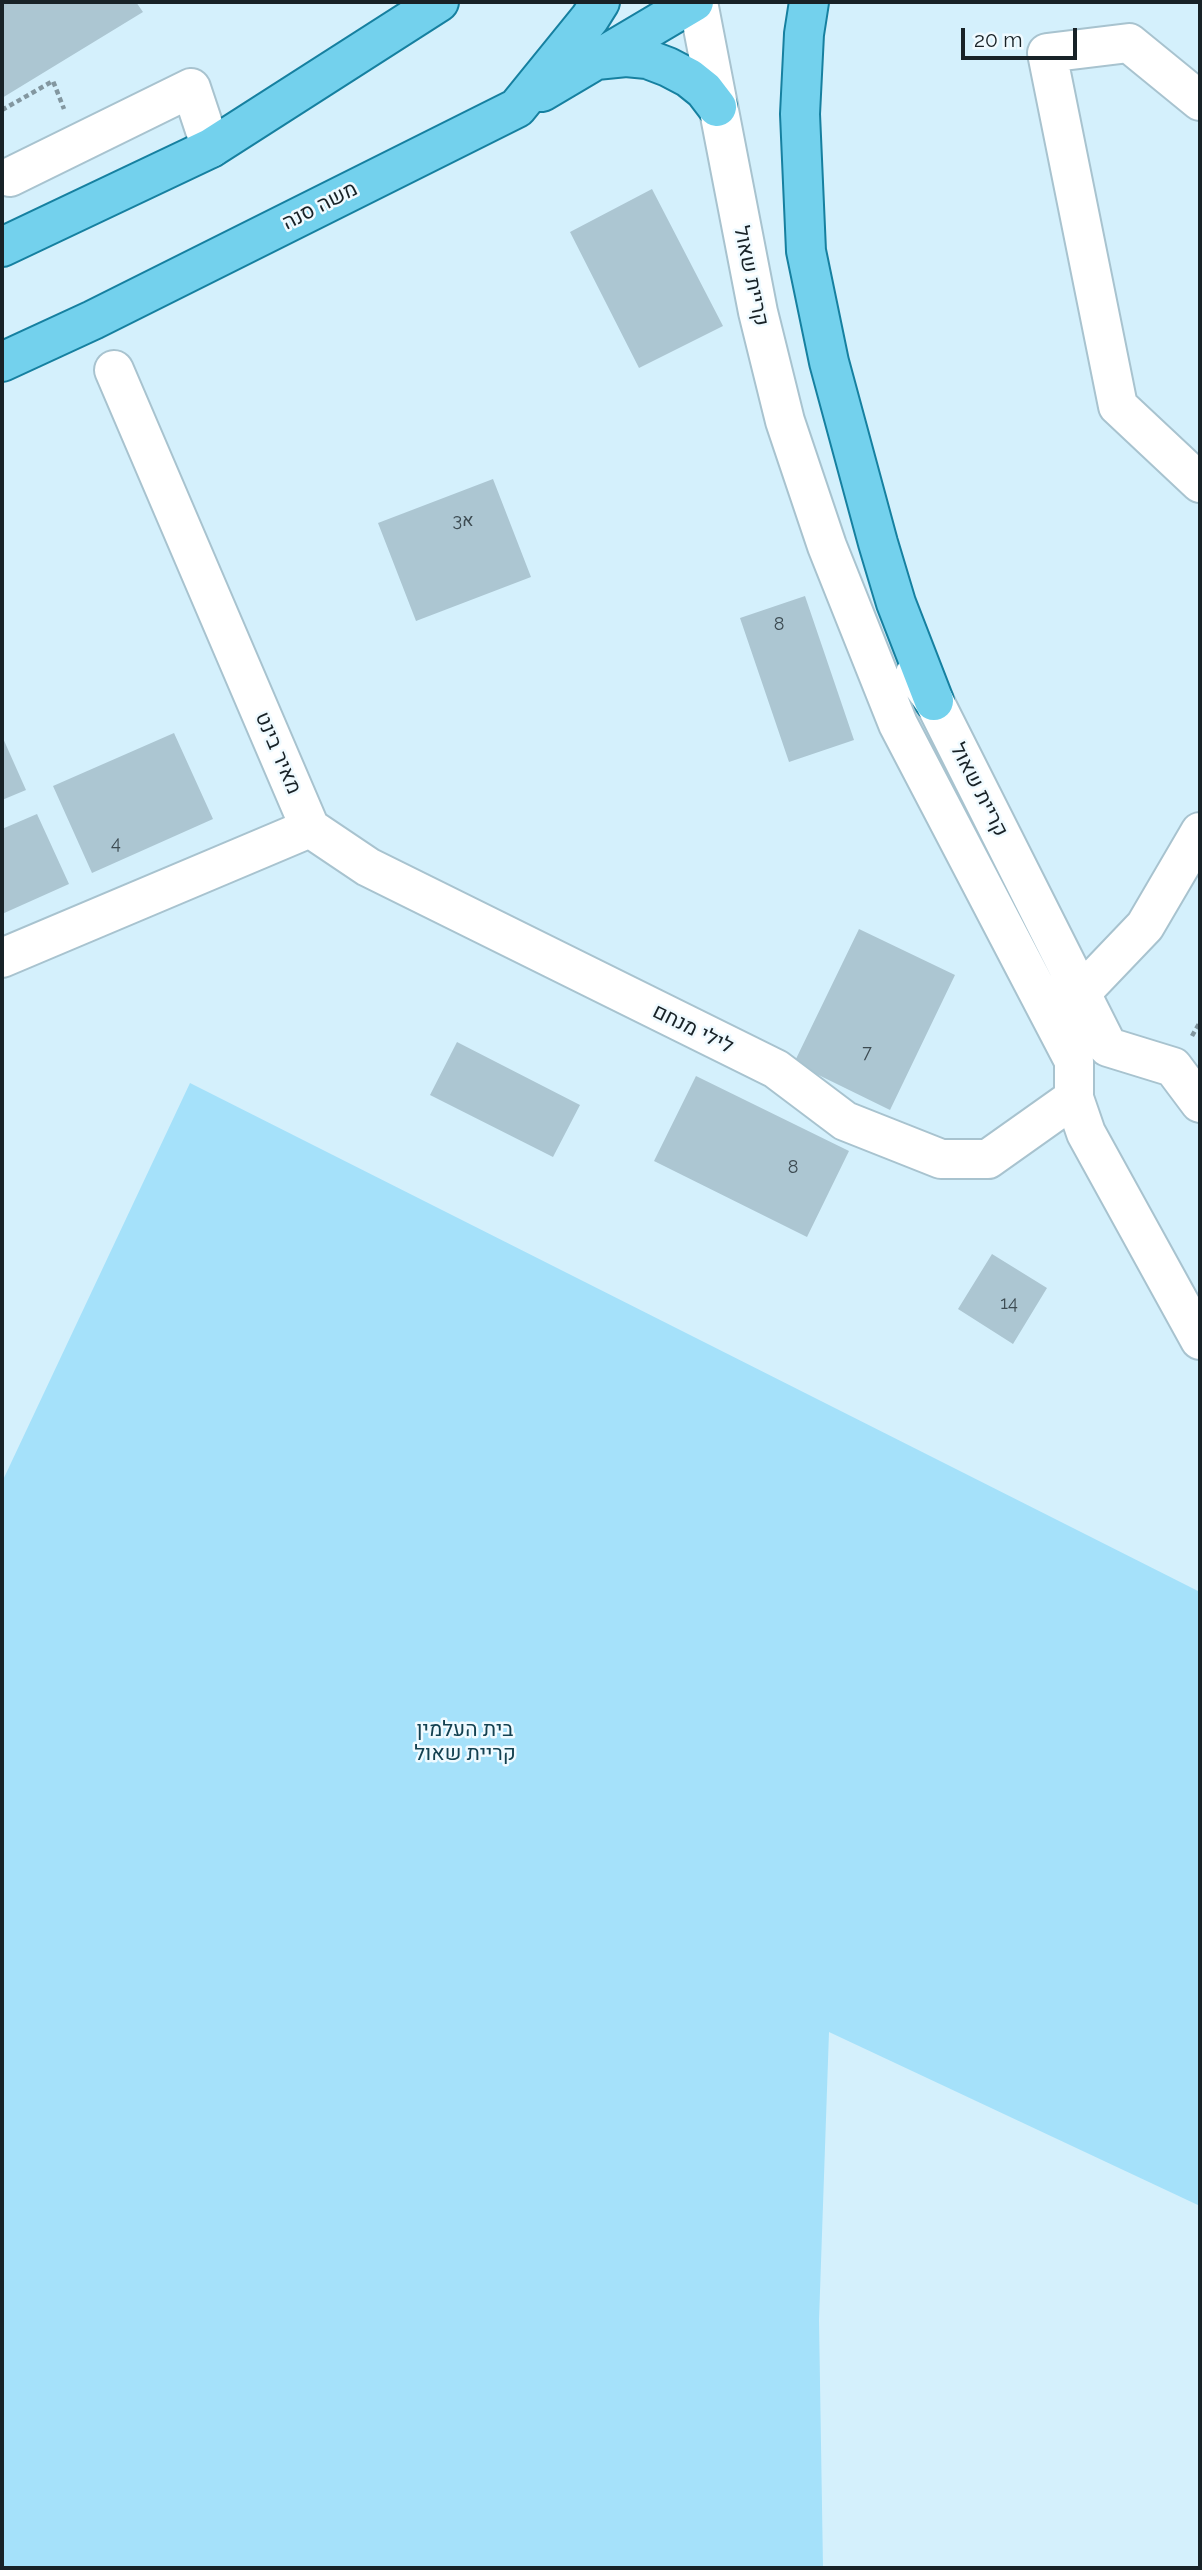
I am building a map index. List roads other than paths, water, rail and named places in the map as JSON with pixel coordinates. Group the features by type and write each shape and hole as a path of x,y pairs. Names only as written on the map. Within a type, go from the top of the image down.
{"main road":[{"path":"2,247 211,148 439,2"},
{"name":"משה סנה","path":"2,362 93,320 517,108 600,2"},
{"path":"517,108 696,2"},
{"path":"809,2 804,34 800,114 806,251 829,362 878,543 896,604 934,701"},
{"path":"594,60 625,57 657,63 689,78 704,90 717,107"}],"street":[{"name":"קריית שאול","path":"696,2 761,324 785,421 827,545 898,724 1086,1069"},
{"path":"1200,101 1129,43 1048,53 1118,406 1200,483"},
{"path":"10,177 191,88 211,148"},
{"name":"מאיר בינט","path":"114,370 310,828"},
{"name":"קריית שאול","path":"827,545 934,701 1081,993 1086,1069 1086,1133 1200,1340"},
{"path":"2,958 310,828"},
{"name":"לילי מנחם","path":"310,828 368,867 776,1069 845,1121 941,1158 988,1159 1086,1069"},
{"path":"1081,993 1145,926 1200,832"},
{"path":"1086,1069 1173,1067 1200,1103"}],"park label":[{"name":"בית העלמין קריית שאול","path":"465,1742"}]}
